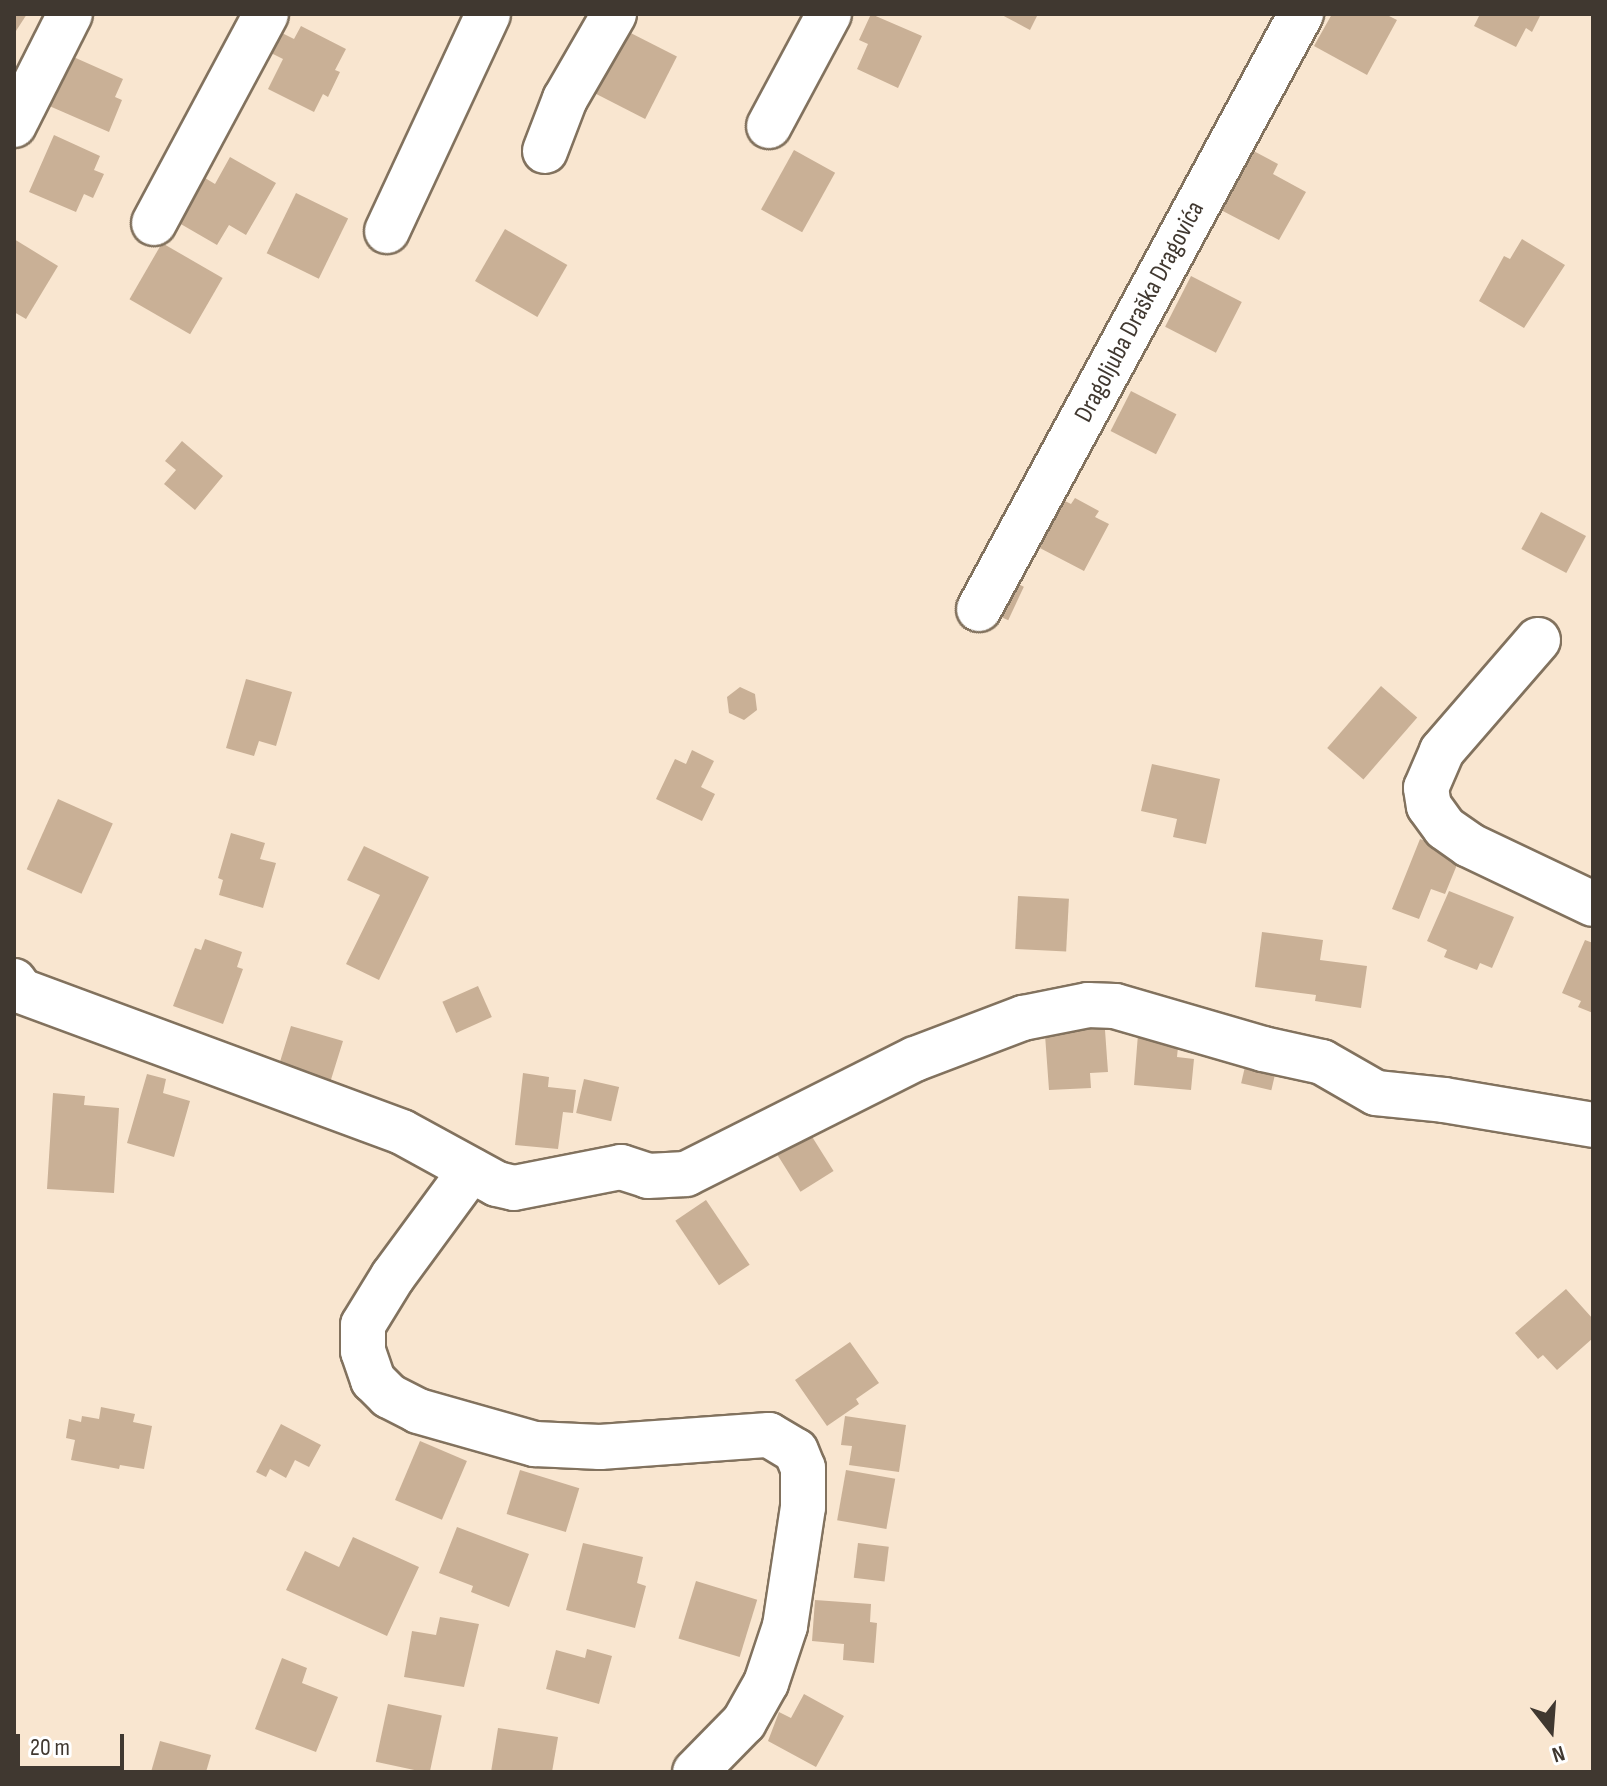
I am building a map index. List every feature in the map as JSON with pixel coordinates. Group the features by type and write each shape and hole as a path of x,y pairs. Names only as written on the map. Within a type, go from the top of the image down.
{"street":[{"path":"14,125 70,14"},
{"path":"154,223 266,14"},
{"path":"387,231 488,14"},
{"path":"545,151 565,99 614,14"},
{"path":"769,126 829,14"},
{"name":"Dragoljuba Draška Dragovića","path":"979,609 1301,14"},
{"path":"1538,640 1442,751 1426,788 1429,806 1445,828 1469,845 1593,904"},
{"path":"14,981 21,991 402,1132 471,1170 514,1188 621,1167 648,1176 686,1174 915,1059 1023,1018 1088,1005 1115,1006 1263,1049 1322,1062 1376,1093 1444,1100 1593,1125"},
{"path":"471,1170 363,1325 363,1351 373,1380 389,1396 418,1411 535,1444 600,1447 769,1435 796,1451 803,1468 803,1507 785,1626 766,1683 744,1722 695,1772"}],"building":[{"path":"14,14 27,14 14,34"},
{"path":"871,14 922,36 898,88 857,69 868,44 859,40"},
{"path":"1000,14 1038,14 1030,30"},
{"path":"1332,14 1385,14 1397,20 1367,75 1314,46"},
{"path":"1480,14 1541,14 1532,32 1526,28 1516,47 1474,26"},
{"path":"611,23 677,57 645,119 579,85"},
{"path":"301,26 346,49 335,70 340,72 328,97 323,94 314,112 268,89 283,59 267,51 278,31 294,39"},
{"path":"69,55 123,79 115,97 122,100 109,132 47,105"},
{"path":"54,135 100,156 94,170 104,174 93,198 84,194 76,212 29,192"},
{"path":"1248,148 1278,164 1273,174 1306,192 1279,240 1217,208"},
{"path":"794,150 835,173 802,232 761,209"},
{"path":"230,157 276,183 246,235 229,225 217,245 179,223 205,178 215,184"},
{"path":"296,193 348,218 319,279 267,253"},
{"path":"505,229 567,265 537,317 475,281"},
{"path":"14,239 58,266 26,319 14,312"},
{"path":"1522,239 1565,265 1524,328 1479,301 1504,256 1510,259"},
{"path":"162,243 223,278 190,334 130,299"},
{"path":"1191,276 1242,302 1216,353 1165,327"},
{"path":"1131,391 1176,414 1156,454 1111,431"},
{"path":"182,441 223,476 195,510 164,484 176,470 165,461"},
{"path":"1075,498 1099,511 1095,517 1109,524 1084,571 1036,546 1061,499 1071,504"},
{"path":"1541,512 1586,536 1566,573 1521,549"},
{"path":"1003,577 1024,587 1008,620 987,611"},
{"path":"246,679 292,692 276,746 259,741 254,756 226,748"},
{"path":"1381,686 1417,717 1363,779 1327,748"},
{"path":"740,687 755,694 757,710 744,720 729,713 727,697"},
{"path":"692,750 714,761 701,787 715,794 702,821 656,799 675,759 686,764"},
{"path":"1152,764 1220,779 1206,844 1173,837 1177,819 1141,811"},
{"path":"58,799 113,823 81,894 27,869"},
{"path":"231,833 265,843 260,859 276,863 263,908 219,895 223,880 218,878"},
{"path":"1420,839 1461,855 1445,894 1431,889 1419,919 1392,909"},
{"path":"364,846 429,877 379,980 346,964 380,895 347,880"},
{"path":"1449,891 1514,917 1492,968 1480,963 1477,970 1444,957 1447,950 1427,941"},
{"path":"1018,896 1069,899 1066,952 1015,949"},
{"path":"1262,932 1323,940 1320,960 1367,966 1361,1008 1315,1001 1316,995 1255,987"},
{"path":"205,939 242,952 237,967 243,969 223,1024 173,1006 195,948 201,950"},
{"path":"1585,940 1593,943 1593,1013 1578,1007 1581,1001 1562,993"},
{"path":"478,986 492,1017 456,1033 442,1002"},
{"path":"1104,1016 1108,1072 1090,1073 1091,1088 1049,1090 1044,1021"},
{"path":"291,1026 343,1041 329,1086 304,1079 306,1073 279,1065"},
{"path":"1138,1034 1179,1037 1177,1057 1194,1059 1191,1090 1134,1085"},
{"path":"1247,1058 1277,1065 1271,1090 1241,1083"},
{"path":"523,1073 549,1077 548,1087 576,1090 573,1113 563,1112 558,1149 515,1145"},
{"path":"147,1074 166,1079 163,1093 190,1101 174,1157 127,1143"},
{"path":"584,1079 619,1087 611,1121 576,1113"},
{"path":"53,1093 85,1096 84,1105 119,1108 114,1193 47,1189"},
{"path":"806,1127 834,1171 800,1192 773,1148"},
{"path":"706,1200 750,1265 719,1285 675,1221"},
{"path":"1566,1289 1593,1319 1593,1338 1557,1370 1543,1355 1538,1359 1515,1333"},
{"path":"850,1342 879,1383 856,1399 859,1404 827,1426 795,1380"},
{"path":"101,1407 135,1414 133,1422 152,1426 144,1469 120,1465 119,1469 71,1460 75,1440 66,1438 69,1419 81,1422 82,1416 99,1419"},
{"path":"845,1416 906,1425 899,1472 849,1465 852,1446 841,1445"},
{"path":"281,1424 321,1445 309,1467 295,1460 286,1478 270,1469 266,1477 256,1472"},
{"path":"420,1441 467,1461 442,1520 395,1500"},
{"path":"520,1470 579,1488 566,1532 507,1514"},
{"path":"846,1470 895,1479 886,1529 837,1520"},
{"path":"457,1527 529,1554 509,1607 471,1592 473,1586 439,1573"},
{"path":"353,1537 419,1567 387,1636 286,1590 305,1551 339,1567"},
{"path":"583,1543 643,1557 637,1583 646,1586 635,1628 566,1610"},
{"path":"858,1543 889,1547 885,1582 854,1578"},
{"path":"696,1581 757,1600 740,1657 678,1638"},
{"path":"815,1600 871,1604 870,1622 877,1623 874,1663 843,1660 844,1644 812,1641"},
{"path":"440,1617 479,1624 464,1687 404,1677 412,1631 436,1635"},
{"path":"587,1649 612,1656 599,1704 546,1689 556,1650 585,1658"},
{"path":"282,1658 307,1668 302,1683 338,1697 316,1752 255,1729"},
{"path":"804,1694 844,1716 816,1767 768,1741 779,1712 791,1718"},
{"path":"388,1704 442,1715 430,1772 376,1762"},
{"path":"498,1728 558,1737 552,1772 491,1772"},
{"path":"160,1741 211,1755 206,1772 151,1772"}]}
